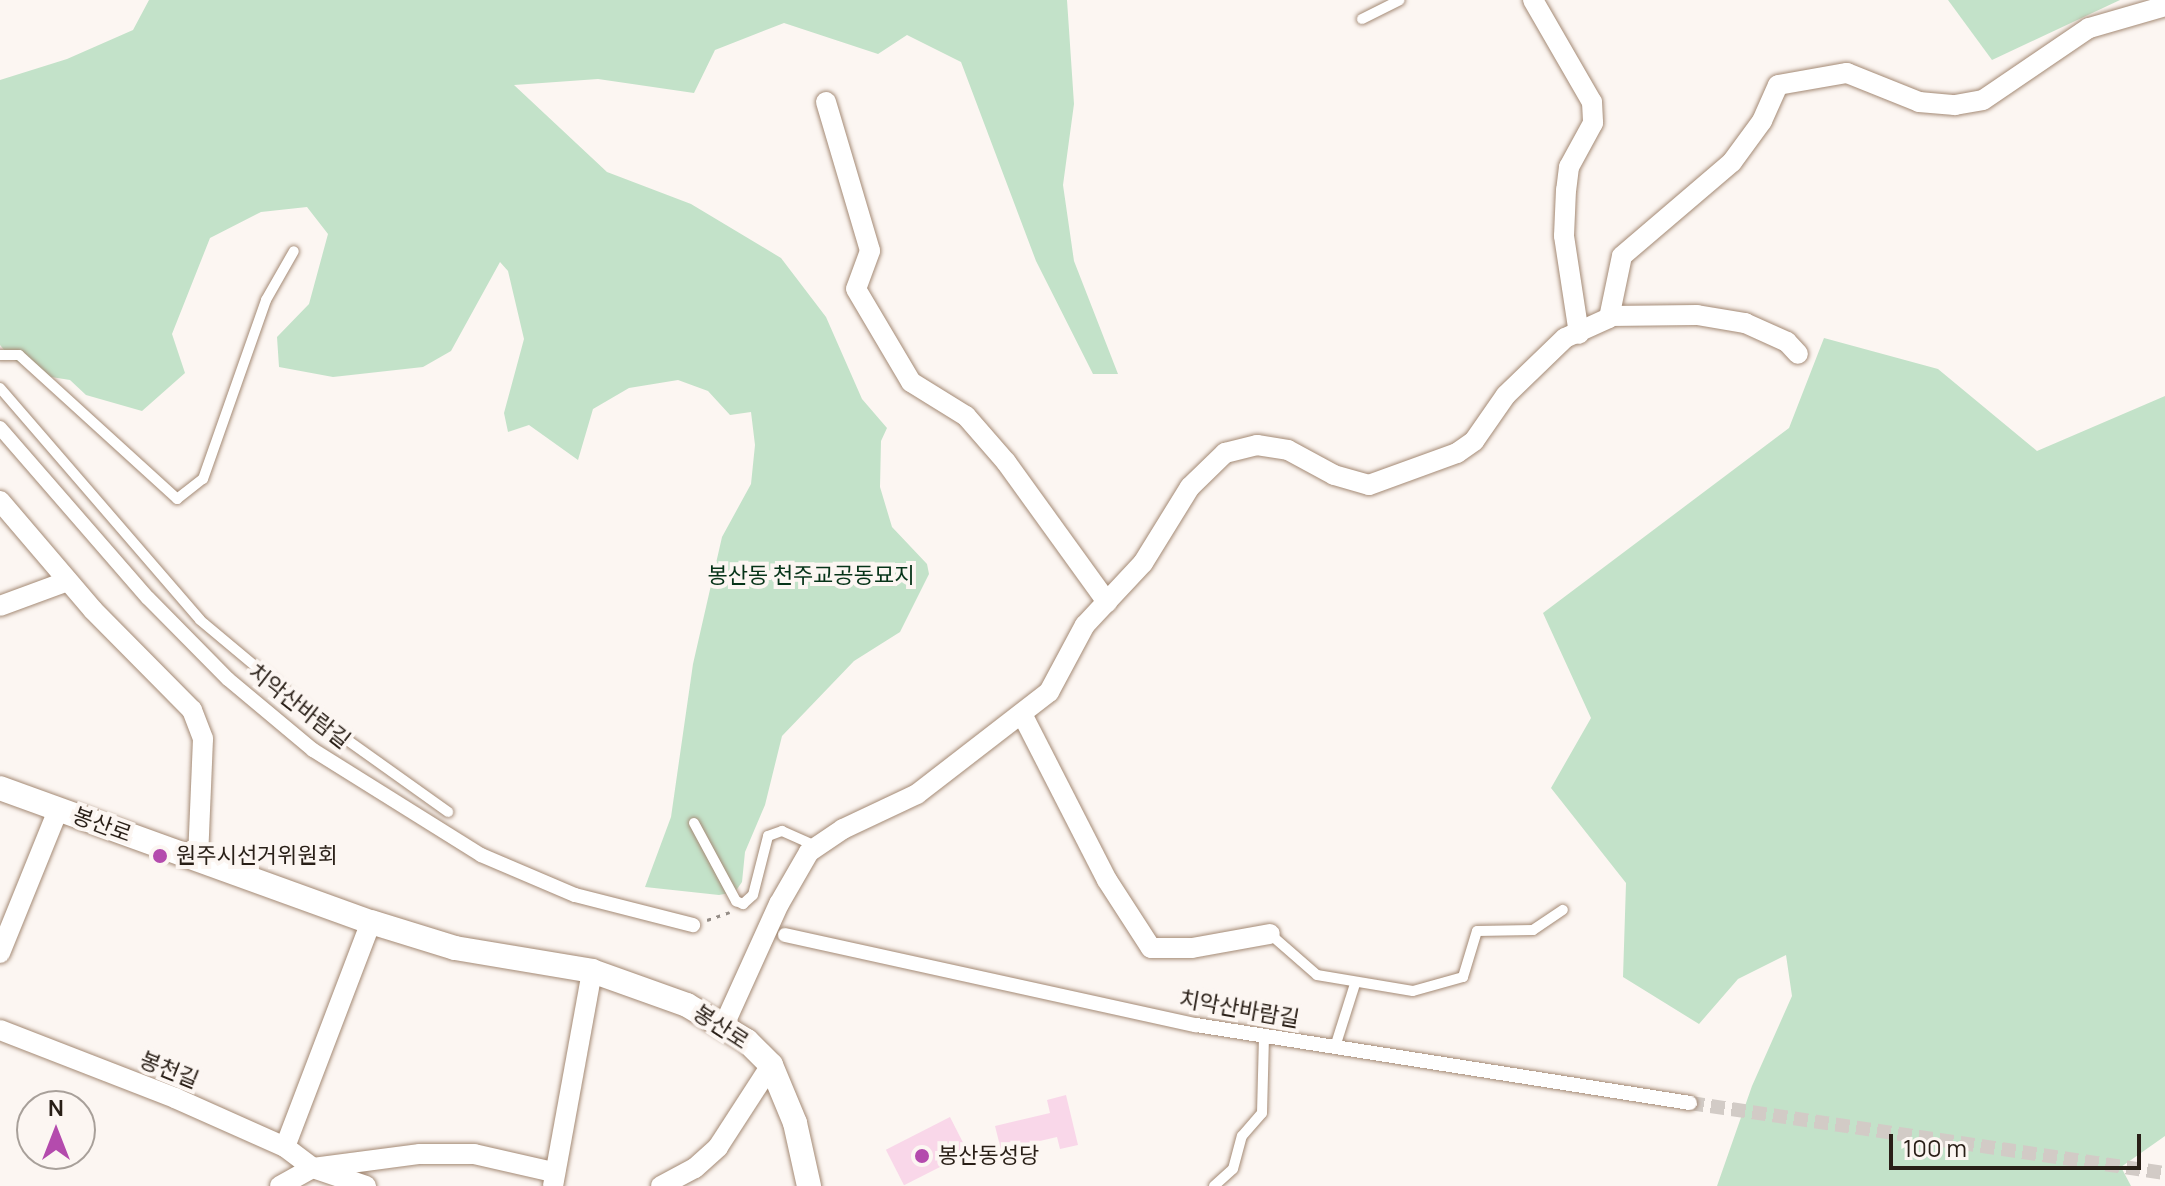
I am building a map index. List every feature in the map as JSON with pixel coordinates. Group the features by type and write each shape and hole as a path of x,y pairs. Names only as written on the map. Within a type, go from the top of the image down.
{"street":[{"path":"1533,0 1592,102 1593,123 1569,167 1566,190 1564,236 1579,334"},
{"path":"1610,316 1622,256 1732,162 1762,121 1778,85 1847,73 1919,102 1955,105 1983,100 2079,33 2165,6"},
{"path":"826,102 870,251 856,289 911,382 966,416 1006,462 1107,602"},
{"path":"724,1025 779,904 816,846 917,794 1049,692 1085,625 1143,563 1190,487 1225,453 1268,446 1350,482 1388,481 1474,441 1506,395 1565,338 1579,334 1610,316 1697,315 1745,323 1787,342 1798,354"},
{"name":"치악산바람길","path":"0,428 148,598 228,679 313,750 481,855 575,895 693,925"},
{"path":"0,501 68,581 192,710 203,739 198,860"},
{"path":"0,606 68,581"},
{"path":"1022,714 1107,880 1151,948 1192,948 1270,934"},
{"name":"봉산로","path":"0,788 371,922 455,948 592,971 645,987 724,1025 771,1065 795,1123 809,1186"},
{"name":"봉산로","path":"0,953 58,810"},
{"path":"285,1147 371,922"},
{"name":"치악산바람길","path":"785,935 1264,1036 1690,1103"},
{"path":"280,1186 313,1168 368,1157 474,1154 553,1179 592,971"},
{"name":"봉천길","path":"0,1030 285,1147 313,1168 366,1186"},
{"path":"661,1186 695,1168 718,1147 771,1065"}],"lane":[{"path":"1362,19 1400,0"},
{"path":"0,355 19,355 177,499 203,479 266,300 294,251"},
{"path":"0,388 200,620 322,722 448,812"},
{"path":"694,823 736,901 743,904 753,895 768,836 782,831 816,846"},
{"path":"1270,934 1317,975 1355,984 1413,991 1463,977 1477,931 1533,930 1563,910"},
{"path":"1335,1047 1355,984"},
{"path":"1214,1186 1233,1169 1242,1136 1262,1113 1264,1036"}],"path":[{"path":"693,925 743,904"}],"green space":[{"name":"봉산동 천주교공동묘지","path":"149,0 1067,0 1074,104 1063,185 1074,261 1118,374 1093,374 1036,261 961,62 907,35 878,54 784,23 715,50 694,93 598,79 514,85 607,172 691,204 781,258 826,317 862,399 887,428 881,441 880,487 892,527 927,564 929,574 900,632 854,661 782,736 765,805 745,852 742,882 735,892 719,895 645,887 671,817 693,664 722,537 751,484 755,445 751,412 730,415 708,391 678,380 629,388 593,409 578,460 529,425 508,432 504,413 524,339 508,271 500,262 451,351 423,367 333,377 279,367 277,337 309,304 328,234 307,207 261,212 210,238 172,334 185,373 142,411 86,395 70,380 45,376 12,359 0,345 0,80 67,59 133,30"},
{"path":"1948,0 2120,0 1992,60"},
{"path":"1824,338 1938,369 2037,451 2165,396 2165,1136 2121,1167 2131,1186 1717,1186 1752,1086 1792,996 1786,955 1738,979 1699,1024 1623,977 1626,883 1551,788 1591,718 1543,613 1789,428"}],"building":[{"path":"1066,1095 1078,1145 1060,1149 1057,1137 1001,1150 995,1126 1050,1113 1047,1100"},
{"path":"950,1117 968,1153 904,1185 886,1150"}],"tunnel":[{"path":"1690,1103 2165,1173"}],"place":[{"name":"원주시선거위원회","path":"160,856"},
{"name":"봉산동성당","path":"922,1156"}]}
